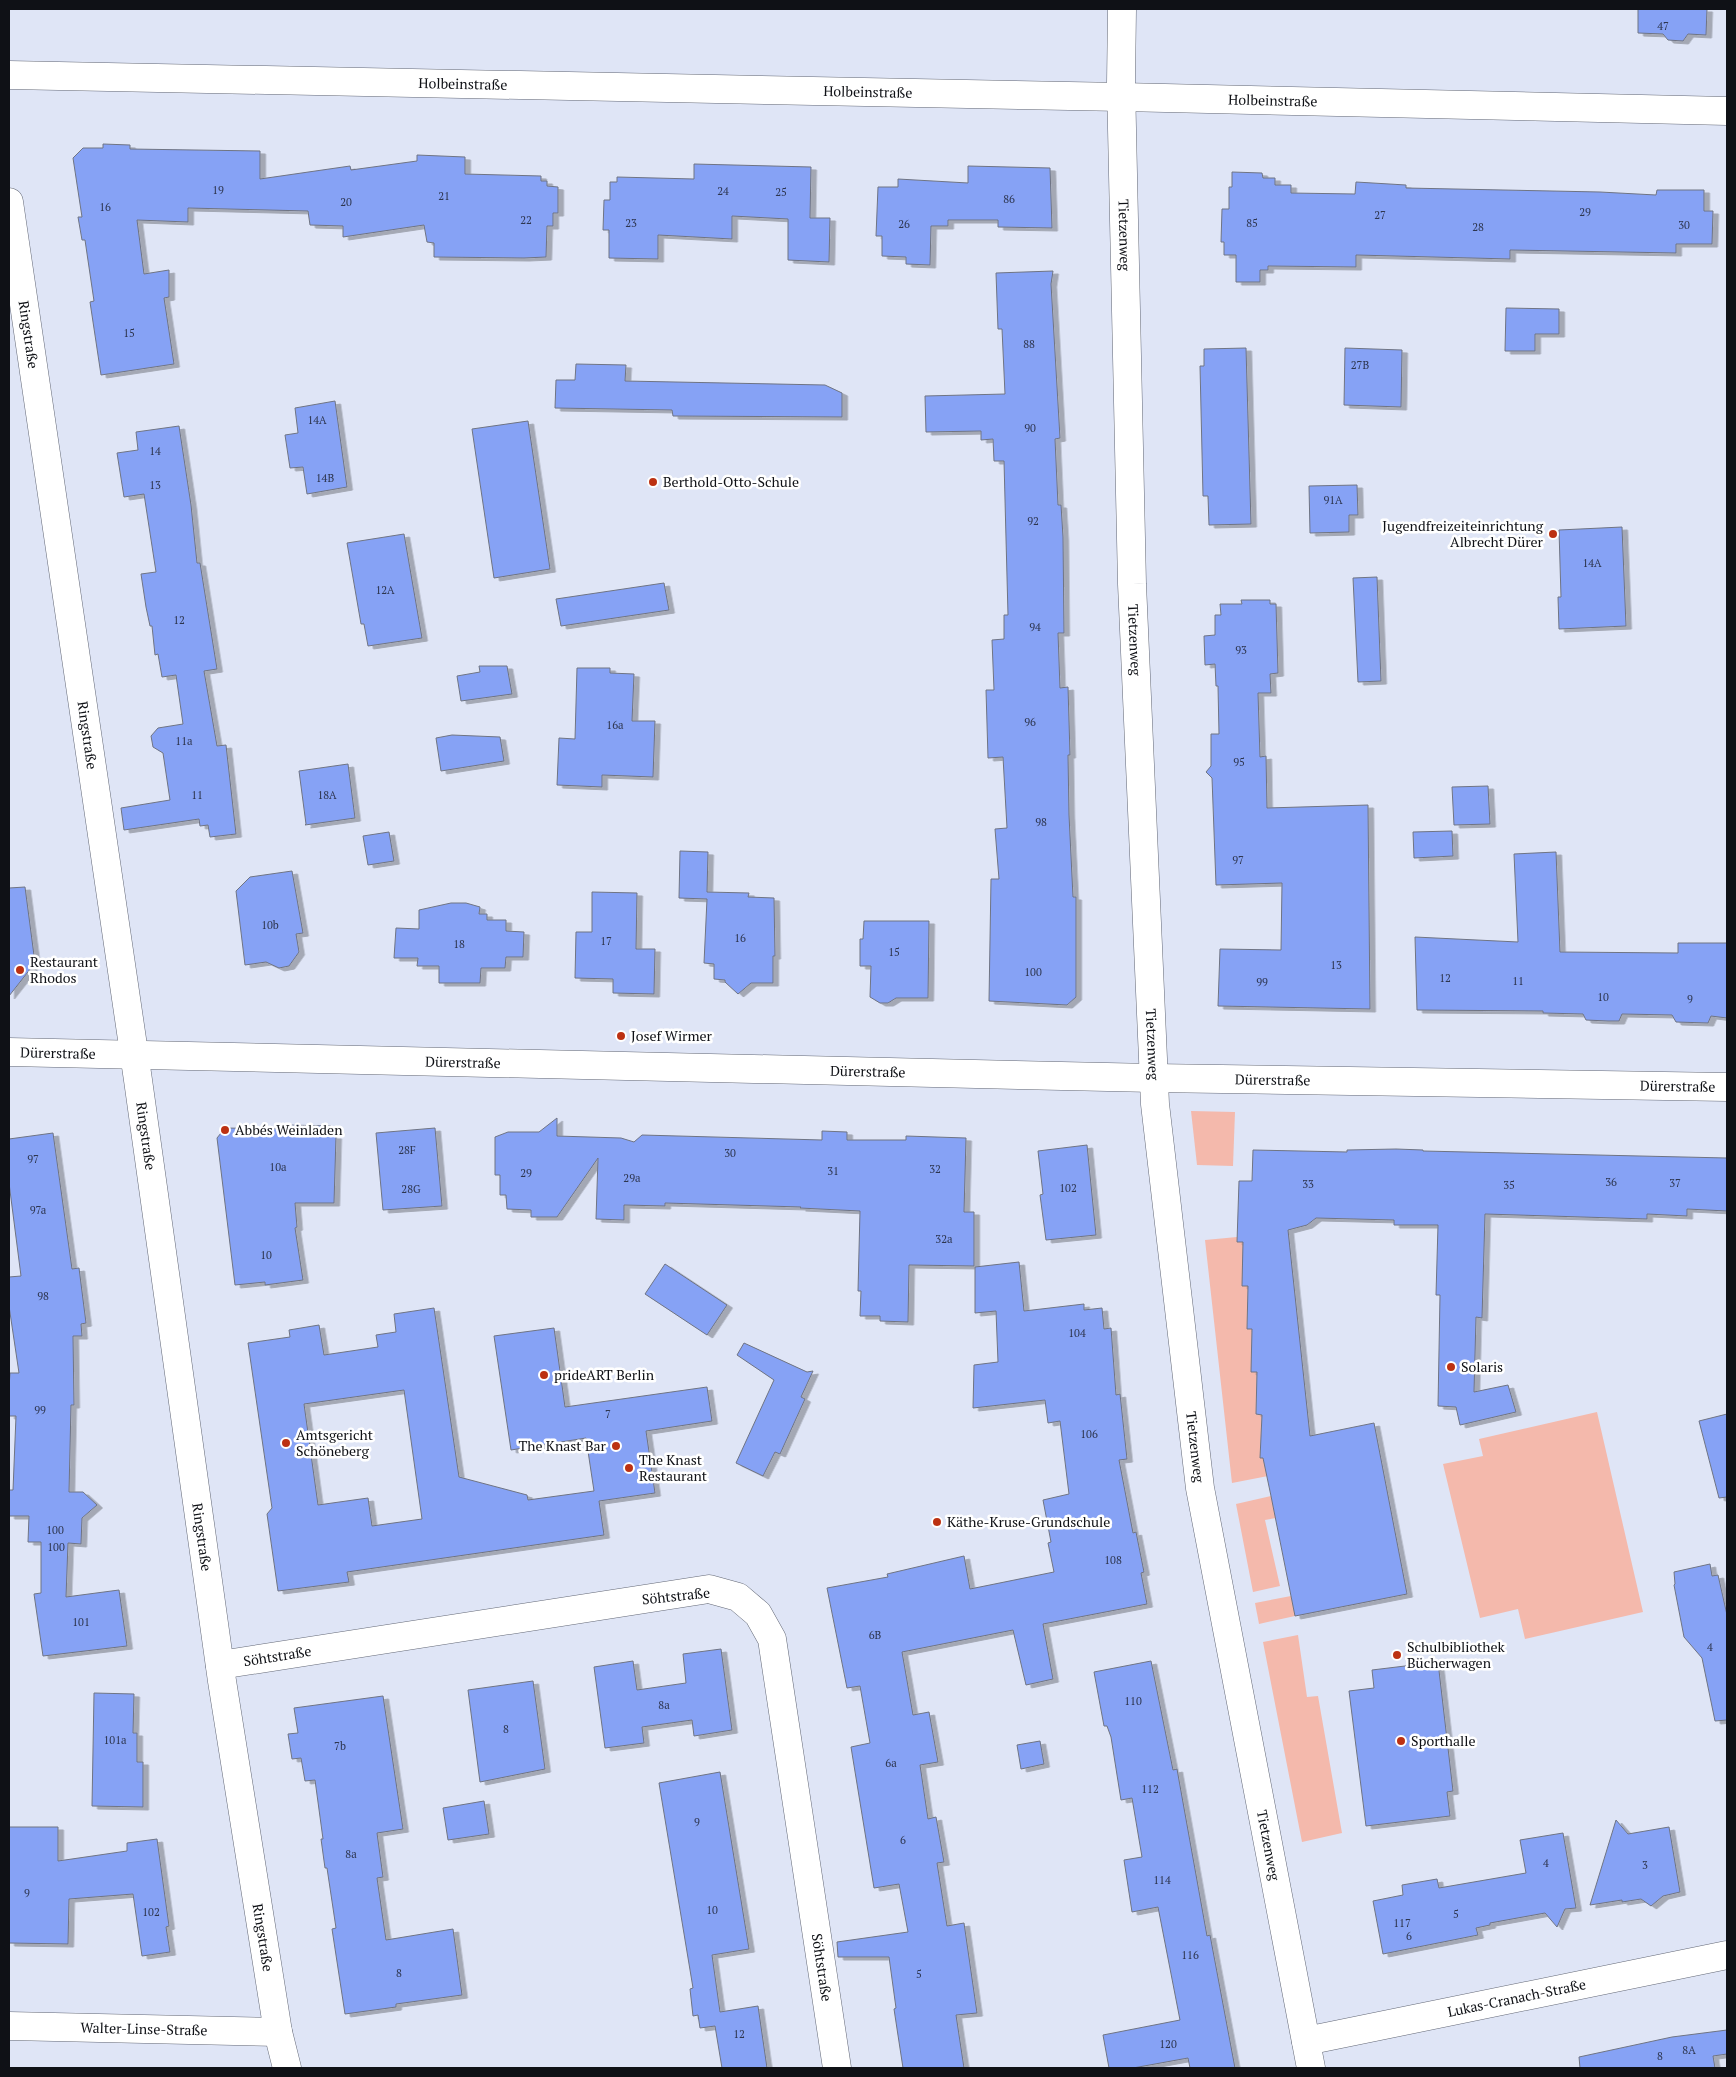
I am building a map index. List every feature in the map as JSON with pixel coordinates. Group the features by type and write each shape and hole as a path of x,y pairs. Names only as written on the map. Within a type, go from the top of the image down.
{"street":[{"name":"Tietzenweg","path":"1122,9 1122,97 1132,584 1152,1078 1200,1488 1311,2068"},
{"name":"Holbeinstraße","path":"9,75 1727,111"},
{"name":"Ringstraße","path":"9,202 134,1055 220,1665 278,2032 287,2068"},
{"name":"Dürerstraße","path":"9,1052 1152,1078 1727,1087"},
{"name":"Söhtstraße","path":"220,1665 709,1589 738,1597 758,1614 772,1639 837,2068"},
{"name":"Lukas-Cranach-Straße","path":"1306,2041 1727,1955"},
{"name":"Walter-Linse-Straße","path":"9,2026 278,2032"}],"shaded area":[{"path":"1191,1111 1235,1112 1233,1166 1197,1165"},
{"path":"1237,1237 1237,1242 1243,1242 1248,1286 1247,1328 1252,1329 1257,1372 1256,1414 1262,1415 1260,1457 1266,1458 1268,1476 1232,1483 1205,1240"},
{"path":"1597,1412 1643,1612 1525,1639 1518,1609 1480,1618 1443,1464 1483,1456 1479,1439"},
{"path":"1271,1496 1276,1518 1265,1520 1280,1586 1253,1592 1236,1504"},
{"path":"1291,1596 1295,1616 1259,1624 1255,1603"},
{"path":"1298,1635 1307,1697 1318,1696 1342,1833 1302,1842 1263,1642"}],"building":[{"path":"1638,9 1707,9 1706,35 1688,34 1683,41 1668,40 1663,34 1638,33"},
{"path":"103,144 130,145 130,149 260,151 260,179 350,166 351,170 417,161 417,155 465,157 465,174 541,176 541,181 547,181 547,186 558,187 558,213 553,213 553,226 547,226 546,257 524,258 434,257 434,243 427,242 424,225 343,237 343,226 310,225 308,211 188,208 188,222 137,220 144,274 169,270 169,297 164,298 174,364 101,375 90,302 94,301 85,240 82,240 78,217 82,217 73,158 83,148 103,148"},
{"path":"694,164 811,167 810,218 830,218 829,262 788,260 788,219 732,216 732,239 658,235 658,259 609,258 609,230 603,230 604,200 610,200 610,182 617,182 617,177 694,179"},
{"path":"968,166 1050,168 1052,228 998,227 998,220 948,220 948,226 931,226 930,265 906,264 906,257 882,256 882,236 876,236 878,187 898,187 898,179 968,183"},
{"path":"1232,172 1262,173 1263,178 1275,178 1275,185 1291,185 1291,193 1355,194 1356,182 1406,185 1406,188 1656,195 1657,190 1704,190 1704,211 1713,211 1712,244 1676,244 1676,253 1510,250 1510,259 1356,255 1356,267 1268,266 1268,270 1260,270 1260,282 1236,282 1236,255 1224,255 1224,242 1221,242 1222,209 1229,209 1229,187 1232,187"},
{"path":"1053,271 1051,284 1060,438 1055,439 1058,505 1061,505 1063,537 1064,633 1058,633 1060,688 1068,687 1069,815 1073,897 1076,897 1076,997 1067,1005 989,1001 991,879 999,879 995,829 1007,828 1003,757 988,758 986,690 994,690 992,640 1004,639 1004,615 1008,615 1004,461 994,461 993,439 981,440 981,431 926,432 925,396 1005,394 1002,329 998,329 996,273"},
{"path":"1506,308 1559,309 1559,334 1535,334 1535,351 1505,351"},
{"path":"1246,348 1251,524 1209,525 1208,496 1203,496 1200,366 1204,366 1204,349"},
{"path":"1345,348 1402,350 1401,407 1344,405"},
{"path":"576,364 626,365 625,381 825,385 842,393 842,417 673,416 672,410 555,408 556,380 575,380"},
{"path":"335,401 347,487 307,494 303,467 290,468 285,435 298,433 295,408"},
{"path":"528,421 550,569 494,578 472,429"},
{"path":"179,426 191,505 197,563 200,563 217,669 204,671 217,746 226,745 236,834 210,837 208,825 200,826 199,819 124,830 121,808 170,800 163,753 153,747 151,736 158,728 183,724 176,675 162,677 158,654 155,655 152,626 150,626 146,607 141,574 156,572 144,494 124,497 117,453 138,450 136,432"},
{"path":"1357,485 1358,515 1349,515 1349,532 1310,533 1309,486"},
{"path":"1622,527 1626,626 1559,629 1558,597 1561,597 1559,530"},
{"path":"404,534 422,638 368,646 364,624 361,624 347,543"},
{"path":"1377,577 1381,681 1358,682 1353,578"},
{"path":"664,583 669,610 561,626 556,599"},
{"path":"1241,600 1270,600 1270,604 1276,604 1278,673 1270,674 1271,693 1258,693 1260,757 1266,756 1267,808 1368,805 1370,1009 1218,1006 1220,949 1281,950 1282,883 1216,885 1212,778 1206,772 1211,766 1211,734 1219,734 1218,686 1216,686 1215,664 1205,665 1204,636 1215,635 1215,615 1221,615 1220,604 1242,604"},
{"path":"479,666 507,666 512,694 461,701 457,676 480,672"},
{"path":"577,668 610,668 610,673 634,674 632,721 655,721 653,777 602,775 602,787 557,785 559,738 575,739"},
{"path":"452,735 500,737 504,761 441,771 436,738"},
{"path":"348,764 355,818 305,825 299,771"},
{"path":"1488,786 1490,824 1454,825 1452,787"},
{"path":"1452,831 1453,856 1414,858 1413,832"},
{"path":"389,832 394,861 368,865 363,836"},
{"path":"680,851 708,852 707,892 749,893 748,897 774,898 775,956 773,956 773,983 751,983 738,994 725,980 714,979 714,964 704,963 707,899 679,898"},
{"path":"1556,852 1560,952 1678,953 1678,943 1727,943 1727,1018 1711,1016 1708,1023 1676,1022 1672,1015 1622,1014 1619,1021 1608,1021 1586,1020 1583,1014 1543,1013 1543,1011 1417,1010 1415,937 1518,942 1514,854"},
{"path":"292,871 303,933 296,934 299,952 289,966 279,968 266,962 245,965 236,891 250,877"},
{"path":"25,887 35,963 9,996 9,888"},
{"path":"592,892 637,893 636,949 655,949 654,994 613,993 613,979 575,978 576,932 592,932"},
{"path":"451,903 466,903 480,907 479,914 487,914 487,920 506,920 506,931 524,932 523,957 506,957 505,968 481,968 480,983 439,983 439,966 417,966 418,958 394,958 396,928 419,929 419,910"},
{"path":"864,921 929,921 928,998 896,998 888,1003 880,1003 870,997 871,966 860,966 860,939 863,939"},
{"path":"557,1118 557,1136 621,1138 634,1142 642,1135 822,1140 822,1131 847,1132 847,1140 906,1140 906,1136 966,1138 964,1212 974,1212 974,1266 909,1265 908,1322 880,1321 880,1316 860,1316 861,1291 858,1291 860,1211 801,1207 665,1203 665,1206 624,1205 624,1220 596,1219 598,1158 557,1217 531,1217 531,1210 507,1209 506,1195 500,1195 500,1175 495,1175 495,1137 508,1132 539,1132"},
{"path":"287,1125 331,1126 331,1136 336,1136 334,1203 295,1203 297,1227 295,1228 303,1280 265,1285 265,1282 235,1285 217,1138 225,1128 286,1129"},
{"path":"435,1128 442,1206 383,1210 376,1133"},
{"path":"53,1133 72,1269 79,1268 86,1323 81,1324 82,1336 73,1336 74,1405 71,1405 69,1492 83,1492 97,1505 82,1518 81,1544 68,1543 66,1597 119,1590 127,1646 43,1656 34,1594 41,1593 41,1542 28,1542 29,1516 9,1516 9,1490 13,1490 16,1416 9,1416 9,1387 10,1373 19,1373 9,1306 9,1277 21,1276 9,1183 9,1139"},
{"path":"1087,1145 1096,1235 1046,1240 1040,1195 1043,1194 1038,1151"},
{"path":"1396,1149 1727,1158 1727,1211 1687,1209 1687,1216 1647,1214 1647,1219 1485,1214 1482,1318 1476,1317 1474,1392 1508,1385 1516,1412 1460,1425 1456,1407 1438,1406 1440,1295 1436,1295 1438,1225 1394,1225 1394,1220 1316,1218 1307,1225 1288,1230 1310,1436 1374,1423 1407,1594 1295,1616 1263,1458 1260,1458 1262,1415 1256,1414 1257,1372 1251,1372 1252,1329 1247,1329 1248,1286 1242,1286 1243,1242 1237,1242 1239,1181 1252,1181 1253,1150 1347,1152 1347,1150"},
{"path":"1019,1262 1024,1311 1084,1304 1084,1310 1102,1308 1104,1329 1111,1328 1116,1395 1120,1394 1127,1459 1119,1460 1133,1533 1136,1532 1144,1572 1141,1573 1147,1604 1043,1624 1053,1679 1026,1685 1013,1630 902,1652 913,1715 929,1712 938,1762 920,1765 928,1819 936,1817 944,1862 937,1863 947,1926 964,1923 977,2013 956,2015 964,2068 903,2068 894,2009 896,2008 889,1957 838,1957 837,1942 908,1932 899,1884 874,1888 851,1747 870,1743 860,1686 847,1688 827,1588 888,1577 887,1574 964,1556 970,1589 1054,1572 1048,1543 1051,1542 1043,1500 1069,1494 1060,1421 1048,1423 1045,1400 973,1408 974,1365 998,1362 996,1311 975,1313 975,1267"},
{"path":"665,1264 727,1305 707,1335 645,1294"},
{"name":"Amtsgericht Schöneberg","path":"434,1308 459,1477 527,1495 528,1500 594,1491 586,1438 511,1450 494,1336 554,1328 565,1407 707,1387 712,1421 646,1431 655,1493 599,1501 604,1535 347,1572 349,1582 278,1591 267,1514 272,1508 248,1343 290,1337 289,1330 319,1325 324,1355 378,1347 376,1335 396,1332 394,1314","holes":["404,1390 422,1519 372,1526 368,1498 318,1505 304,1404"]},
{"path":"744,1343 807,1372 813,1371 801,1397 805,1399 780,1454 775,1452 763,1476 736,1463 774,1380 737,1355"},
{"path":"1727,1414 1727,1497 1719,1498 1699,1421"},
{"path":"1710,1564 1712,1576 1718,1575 1727,1615 1727,1720 1715,1721 1702,1658 1684,1637 1674,1585 1674,1572"},
{"path":"721,1649 732,1730 694,1736 692,1720 642,1727 644,1743 605,1748 594,1667 633,1661 637,1690 686,1683 683,1654"},
{"path":"1151,1661 1173,1770 1177,1769 1207,1936 1210,1935 1235,2068 1190,2068 1188,2058 1133,2068 1109,2068 1103,2035 1180,2020 1158,1907 1132,1912 1124,1860 1142,1857 1132,1798 1121,1800 1111,1737 1107,1726 1104,1726 1094,1672"},
{"name":"Sporthalle","path":"1438,1662 1453,1791 1447,1792 1450,1816 1366,1826 1349,1691 1374,1688 1372,1670"},
{"path":"533,1681 545,1769 480,1782 468,1690"},
{"path":"94,1693 134,1694 133,1733 137,1733 137,1762 143,1762 143,1807 92,1806"},
{"path":"383,1696 403,1829 377,1833 383,1877 377,1878 386,1940 453,1929 462,1995 396,2004 396,2007 345,2014 332,1929 336,1928 327,1868 325,1868 315,1780 305,1781 301,1758 292,1759 288,1734 298,1733 294,1708"},
{"path":"1040,1741 1044,1764 1021,1769 1017,1745"},
{"path":"720,1772 749,1949 712,1955 720,2012 758,2006 767,2068 722,2068 715,2026 700,2028 698,2015 693,2016 690,1989 693,1988 659,1783"},
{"path":"484,1801 489,1834 448,1840 443,1808"},
{"path":"1616,1820 1628,1834 1669,1827 1680,1892 1663,1896 1651,1906 1641,1899 1590,1905"},
{"path":"9,1827 58,1827 58,1861 127,1851 127,1843 157,1839 169,1926 166,1927 170,1952 142,1956 133,1894 69,1899 68,1944 9,1943"},
{"path":"1563,1833 1576,1908 1565,1909 1557,1927 1545,1913 1490,1923 1490,1925 1476,1928 1478,1935 1383,1954 1373,1901 1403,1895 1402,1885 1437,1879 1439,1888 1526,1873 1520,1840"},
{"path":"1727,2030 1727,2054 1713,2056 1715,2068 1580,2068 1579,2057 1672,2037"}],"place":[{"name":"Berthold-Otto-Schule","path":"653,482"},
{"name":"Jugendfreizeiteinrichtung Albrecht Dürer","path":"1553,534"},
{"name":"Restaurant Rhodos","path":"20,970"},
{"name":"Josef Wirmer","path":"621,1036"},
{"name":"Abbés Weinladen","path":"225,1130"},
{"name":"Solaris","path":"1451,1367"},
{"name":"prideART Berlin","path":"544,1375"},
{"name":"Amtsgericht Schöneberg","path":"286,1443"},
{"name":"The Knast Bar","path":"616,1446"},
{"name":"The Knast Restaurant","path":"629,1468"},
{"name":"Käthe-Kruse-Grundschule","path":"937,1522"},
{"name":"Schulbibliothek Bücherwagen","path":"1397,1655"},
{"name":"Sporthalle","path":"1401,1741"}]}
